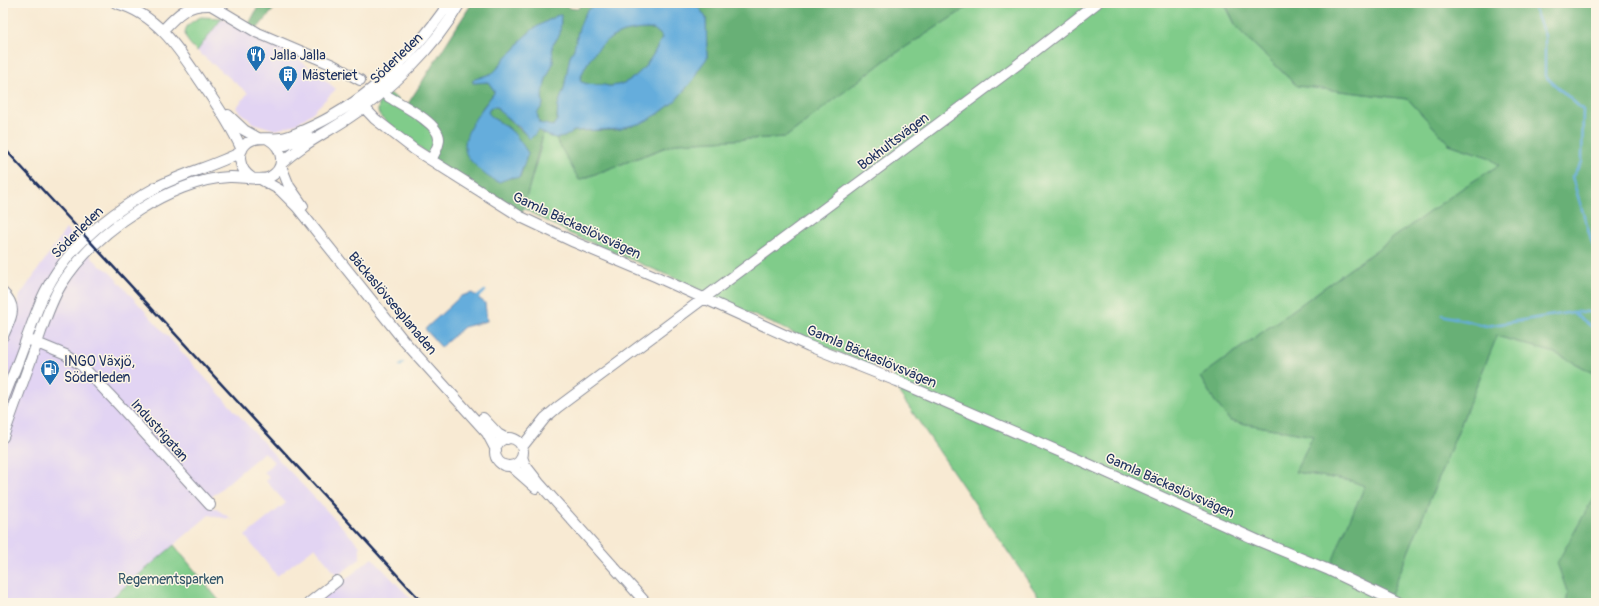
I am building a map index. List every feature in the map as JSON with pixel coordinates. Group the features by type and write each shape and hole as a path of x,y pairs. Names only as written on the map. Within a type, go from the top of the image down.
{"street":[{"path":"116,3 141,13 163,30 177,46 218,106 242,151 240,162 244,171 257,179"},
{"name":"Söderleden","path":"195,184 228,177 267,179 275,174 281,165 304,144 348,118 409,55 449,3"},
{"name":"Söderleden","path":"3,400 44,293 69,256 105,221 158,187 179,177 222,162 242,151 247,143 282,138 302,131 347,107 360,104 390,85 416,61 446,25 460,3"},
{"name":"Bokhultsvägen","path":"516,445 533,432 545,418 558,407 1017,65 1096,3"},
{"path":"163,30 184,10 195,5 211,4 258,33 333,65 360,80"},
{"path":"389,98 436,129 439,138 438,145 431,160"},
{"name":"Gamla Bäckaslövsvägen","path":"360,104 389,131 431,160 521,217 809,346 897,381 1086,463 1252,538 1329,570 1398,603"},
{"path":"218,106 238,126 268,141 280,151 281,165"},
{"name":"Bäckaslövsesplanaden","path":"281,165 289,186 304,208 388,312 495,431 516,445 525,465 539,483 646,603"},
{"name":"Söderleden","path":"3,437 47,313 57,292 72,270 86,254 108,232 139,210 163,196 195,184 218,172 235,170 244,171"},
{"name":"Bäckaslövsesplanaden","path":"257,179 280,190 297,207 404,341 480,424 492,440 496,450 496,457 500,462 511,466 538,490 639,603"},
{"path":"3,293 11,302 12,310 3,336"},
{"name":"Industrigatan","path":"27,339 66,355 82,366 210,505"},
{"path":"496,450 500,442 516,445 518,463 511,466"},
{"path":"309,603 337,580"}],"shaded area":[{"path":"222,18 291,53 336,89 311,114 296,124 276,130 253,123 236,108 248,93 197,51"},
{"path":"66,229 100,266 108,270 279,460 360,546 360,559 337,576 315,547 277,576 245,536 286,503 266,481 269,478 264,472 274,462 264,452 209,499 210,505 233,520 209,515 106,603 3,603 3,351 17,311 19,297"},
{"path":"372,558 415,603 310,603 341,583"}],"green space":[{"path":"260,3 279,3 256,30 249,24"},
{"path":"472,3 564,3 569,8 577,9 585,3 597,3 579,28 574,49 570,56 564,89 558,105 557,120 553,126 539,123 537,113 543,105 542,96 546,79 553,63 552,46 556,41 561,22 558,15 533,29 522,39 493,73 473,80 473,83 488,82 494,90 494,93 482,108 509,178 520,177 528,153 509,128 490,116 488,113 489,110 494,106 497,108 531,138 538,130 543,134 521,217 431,160 438,136 406,107"},
{"path":"696,3 974,3 884,61 786,137 677,143 579,180 555,137 564,137 574,131 616,130 641,123 658,114 675,101 694,79 698,70 707,58 706,18"},
{"path":"974,3 1224,3 1237,28 1297,86 1408,99 1449,144 1488,157 1499,165 1464,187 1200,377 1214,400 1230,421 1313,436 1296,472 1351,481 1365,486 1342,537 1391,594 1497,336 1555,353 1596,374 1596,493 1558,563 1568,594 1566,603 1043,603 900,394 893,373 837,352 724,302 679,280 571,234 523,208 540,150 543,134 546,133 550,137 555,137 580,180 677,143 786,137 884,61"},
{"path":"1225,3 1596,3 1596,374 1555,353 1497,336 1389,599 1329,570 1365,486 1351,481 1295,472 1313,436 1230,421 1214,400 1200,377 1464,187 1499,165 1488,157 1449,144 1408,99 1297,86 1237,28"},
{"path":"201,17 222,18 197,51 188,41 185,32 189,24"},
{"path":"654,29 661,35 662,38 648,62 636,75 621,84 611,86 592,85 581,82 580,79 583,71 598,48 605,42 620,33 635,30"},
{"path":"390,93 438,136 432,157 394,129 381,117 378,112 379,102"},
{"path":"1596,493 1596,603 1566,603 1568,594 1557,563"},
{"name":"Regementsparken","path":"174,545 221,603 106,603"}],"water":[{"path":"597,3 696,3 706,18 707,58 698,70 694,79 675,101 658,114 642,123 621,129 574,131 564,137 557,138 551,137 538,130 530,139 520,128 499,111 497,107 491,107 488,112 489,114 514,134 528,153 519,178 512,177 499,182 492,179 472,162 465,151 466,141 471,126 494,93 494,90 488,82 473,83 473,80 493,73 522,39 533,29 558,15 561,15 560,34 552,46 553,63 546,79 542,96 543,105 537,113 539,123 553,126 557,120 558,105 564,89 570,56 574,49 579,28 586,12","holes":["645,29 654,29 661,35 662,38 648,62 643,69 629,80 621,84 611,86 592,85 581,82 580,79 583,71 593,55 598,48 612,37 620,33"]},
{"path":"472,293 485,303 487,321 464,327 441,347 425,329 461,296"}],"waterway":[{"path":"1532,3 1545,36 1545,76 1583,110 1582,162 1572,177 1596,255"},
{"path":"476,298 485,291"},
{"path":"1596,312 1573,312 1596,330"},
{"path":"1442,315 1487,326 1573,312"},
{"path":"400,366 403,363"}],"railway":[{"path":"3,147 423,603"}],"place":[{"name":"Jalla Jalla","path":"256,72"},
{"name":"Mästeriet","path":"288,92"},
{"name":"INGO Växjö, Söderleden","path":"50,386"}]}
